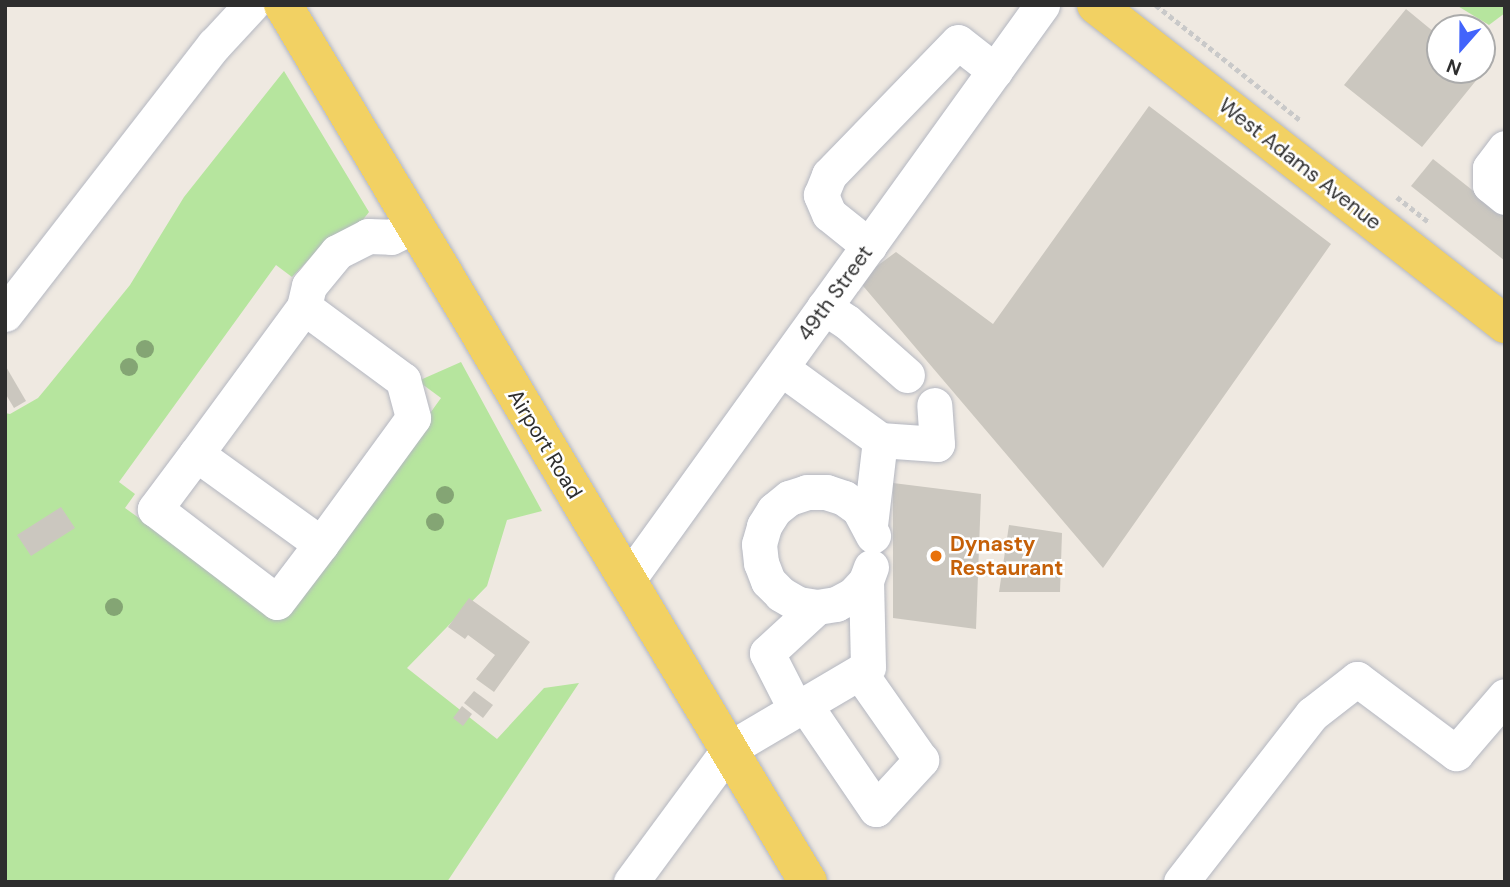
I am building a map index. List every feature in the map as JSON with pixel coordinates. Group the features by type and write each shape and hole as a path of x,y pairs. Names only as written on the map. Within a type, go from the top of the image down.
{"main road":[{"name":"Airport Road","path":"283,5 403,231 627,581 808,882"},
{"name":"West Adams Avenue","path":"1096,5 1505,324"}],"street":[{"path":"5,314 214,45 251,5"},
{"name":"49th Street","path":"627,581 1042,5"},
{"path":"869,246 829,214 821,195 829,175 958,42 995,71"},
{"path":"1505,148 1490,168 1490,185 1505,197"},
{"path":"304,307 403,380 413,418 277,602 155,509 304,307 309,286 337,252 368,236 403,231"},
{"path":"824,307 847,322 906,375"},
{"path":"780,368 880,440 937,444 934,405"},
{"path":"632,882 729,749 869,667 870,551 880,440"},
{"path":"196,454 321,544"},
{"path":"807,492 826,492 844,498 859,509 870,551 853,595 836,604 817,607 798,604 781,594 768,581 761,563 759,544 764,526 774,510 789,498 807,492"},
{"path":"817,607 767,653 801,707 876,809 921,760 860,673"},
{"path":"1181,882 1312,714 1357,679 1456,753 1505,696"}],"path":[{"path":"1156,5 1300,120"}],"green space":[{"path":"1456,5 1505,5 1505,13 1496,20 1496,14 1471,14"},
{"path":"284,71 369,212 362,221 326,242 292,277 276,265 119,482 135,494 125,508 281,620 441,398 418,381 461,362 542,511 507,520 487,586 407,668 497,739 544,688 579,683 447,882 5,882 5,413 10,414 38,398 48,386 130,285 184,197"}],"building":[{"path":"1406,9 1426,25 1426,84 1473,84 1422,147 1344,85"},
{"path":"1149,106 1331,244 1103,568 858,280 896,252 993,324"},
{"path":"1433,159 1505,216 1505,261 1411,186"},
{"path":"5,365 26,401 14,408 5,393"},
{"name":"Dynasty Restaurant","path":"893,483 981,494 976,629 893,618"},
{"path":"61,507 75,528 31,556 17,535"},
{"path":"1009,525 1062,533 1060,592 999,592"},
{"path":"469,598 530,642 494,692 476,679 495,655 468,635 465,639 448,627"},
{"path":"474,691 493,705 483,718 464,703"},
{"path":"462,706 472,714 463,726 453,718"}],"place":[{"name":"Dynasty Restaurant","path":"936,556"}]}
